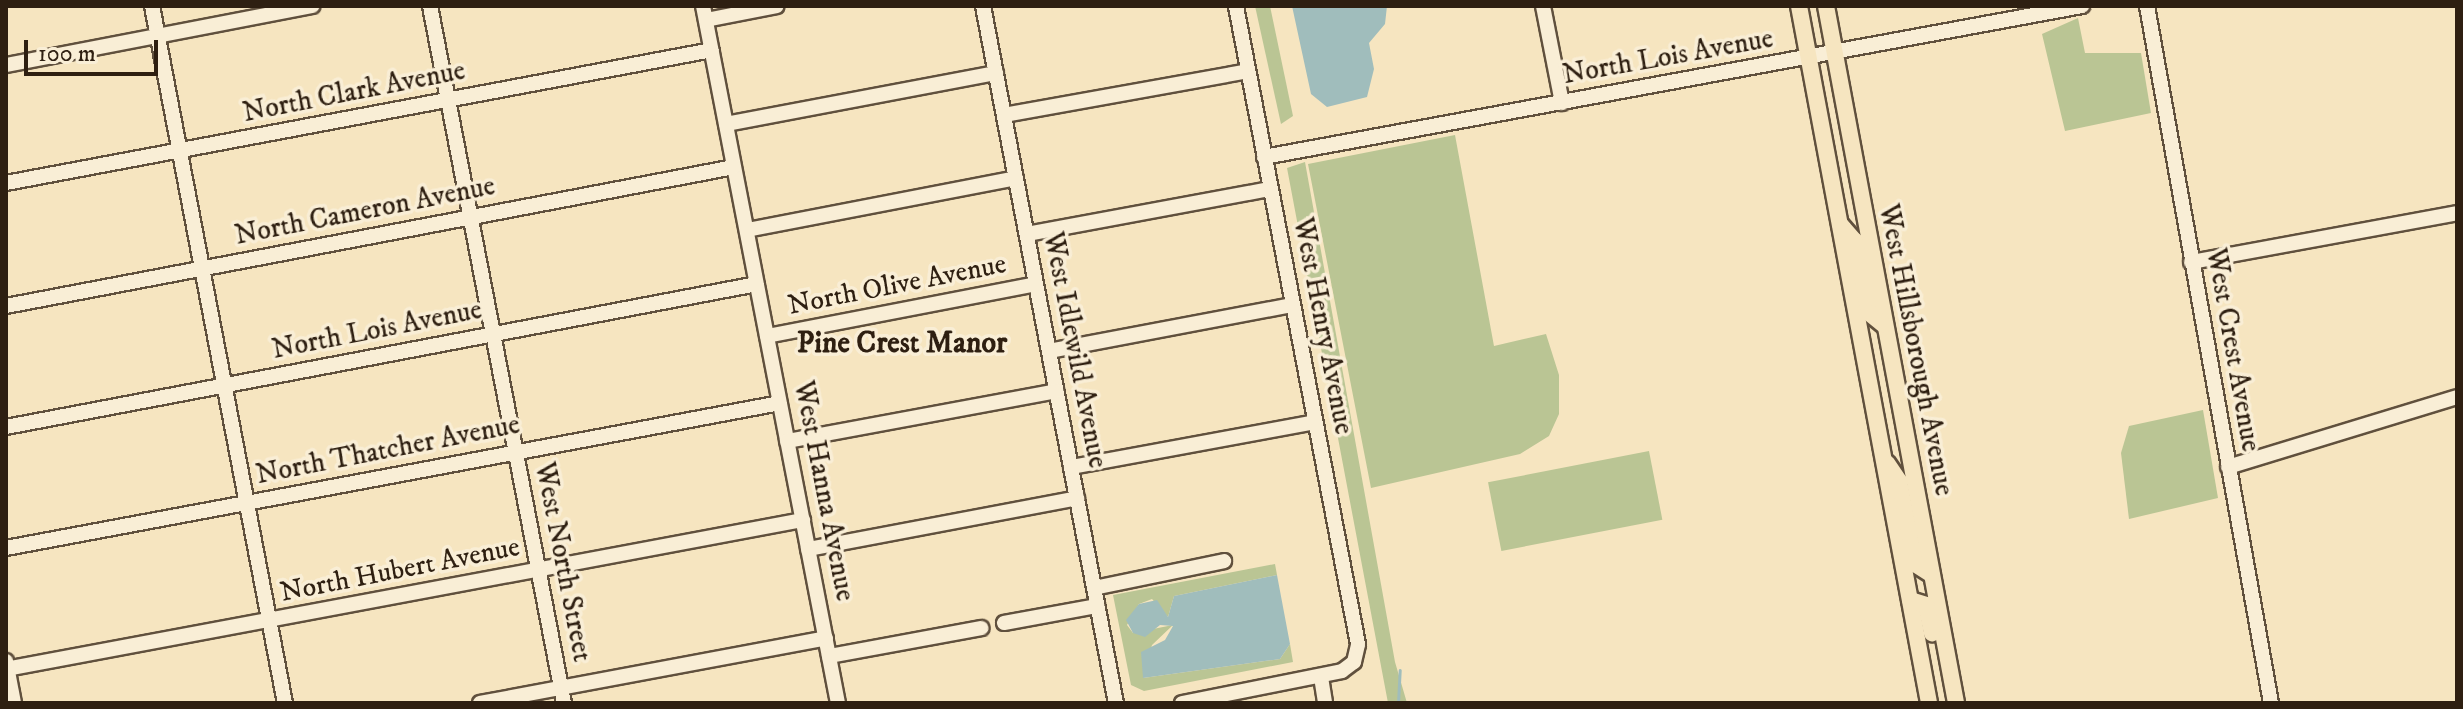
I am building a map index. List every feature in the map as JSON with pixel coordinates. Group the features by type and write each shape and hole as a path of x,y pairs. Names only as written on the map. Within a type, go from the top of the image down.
{"main road":[{"path":"1799,6 1929,703"},
{"name":"West Hillsborough Avenue","path":"1826,6 1956,702"},
{"path":"1839,222 1855,241 1869,313 1884,325"},
{"path":"1859,327 1879,354 1895,434 1907,445"},
{"path":"1884,459 1899,481 1915,564 1932,575"},
{"path":"1910,600 1926,605 1940,674 1956,702"}],"street":[{"path":"152,6 285,703"},
{"path":"6,65 312,6"},
{"name":"West North Street","path":"430,6 563,695"},
{"path":"705,13 777,6"},
{"name":"West Idlewild Avenue","path":"983,6 1116,703"},
{"name":"West Henry Avenue","path":"1236,6 1356,655 1342,671 1321,677"},
{"path":"1543,6 1562,103"},
{"name":"North Lois Avenue","path":"1264,157 2082,6"},
{"name":"West Crest Avenue","path":"2147,6 2271,703"},
{"name":"West Hanna Avenue","path":"705,13 838,703"},
{"name":"North Clark Avenue","path":"6,183 712,50"},
{"path":"1004,115 1248,71"},
{"path":"726,124 996,73"},
{"name":"North Cameron Avenue","path":"6,306 734,167"},
{"path":"747,230 1016,178"},
{"path":"1027,234 1270,189"},
{"path":"2191,262 2457,213"},
{"name":"North Lois Avenue","path":"6,427 757,284"},
{"name":"North Olive Avenue","path":"767,336 1036,284"},
{"path":"1049,351 1293,305"},
{"path":"787,441 1056,391"},
{"path":"2228,467 2457,397"},
{"name":"North Thatcher Avenue","path":"6,548 780,403"},
{"path":"1071,467 1315,422"},
{"path":"808,549 1077,498"},
{"name":"North Hubert Avenue","path":"7,666 269,621 803,520"},
{"path":"1094,588 1224,561"},
{"path":"1004,623 1097,606"},
{"path":"829,656 981,628"},
{"path":"480,703 563,695 826,638"},
{"path":"7,666 14,703"},
{"path":"1182,703 1221,700 1321,677 1325,703"}],"green space":[{"path":"1255,6 1270,6 1293,116 1281,124"},
{"path":"2078,18 2085,53 2141,53 2151,113 2065,131 2042,34"},
{"path":"1455,135 1494,346 1546,334 1559,375 1559,414 1549,436 1520,454 1371,488 1308,164"},
{"path":"1305,162 1395,662 1407,703 1388,703 1287,168"},
{"path":"2203,410 2218,498 2129,519 2121,453 2129,426"},
{"path":"1649,451 1662,520 1501,551 1488,482"},
{"path":"1275,564 1277,575 1174,596 1168,617 1152,599 1139,604 1127,625 1133,633 1173,625 1152,645 1143,678 1280,659 1290,644 1293,662 1144,691 1131,685 1113,595"}],"water":[{"path":"1292,6 1387,6 1385,24 1369,43 1374,69 1367,97 1327,107 1311,94"},
{"path":"1277,575 1290,644 1280,659 1143,678 1141,652 1165,640 1173,626 1160,625 1145,637 1133,633 1126,620 1139,604 1157,600 1168,617 1174,596"}],"waterway":[{"path":"1398,703 1400,670"}],"district":[{"name":"Pine Crest Manor","path":"902,344"}]}
